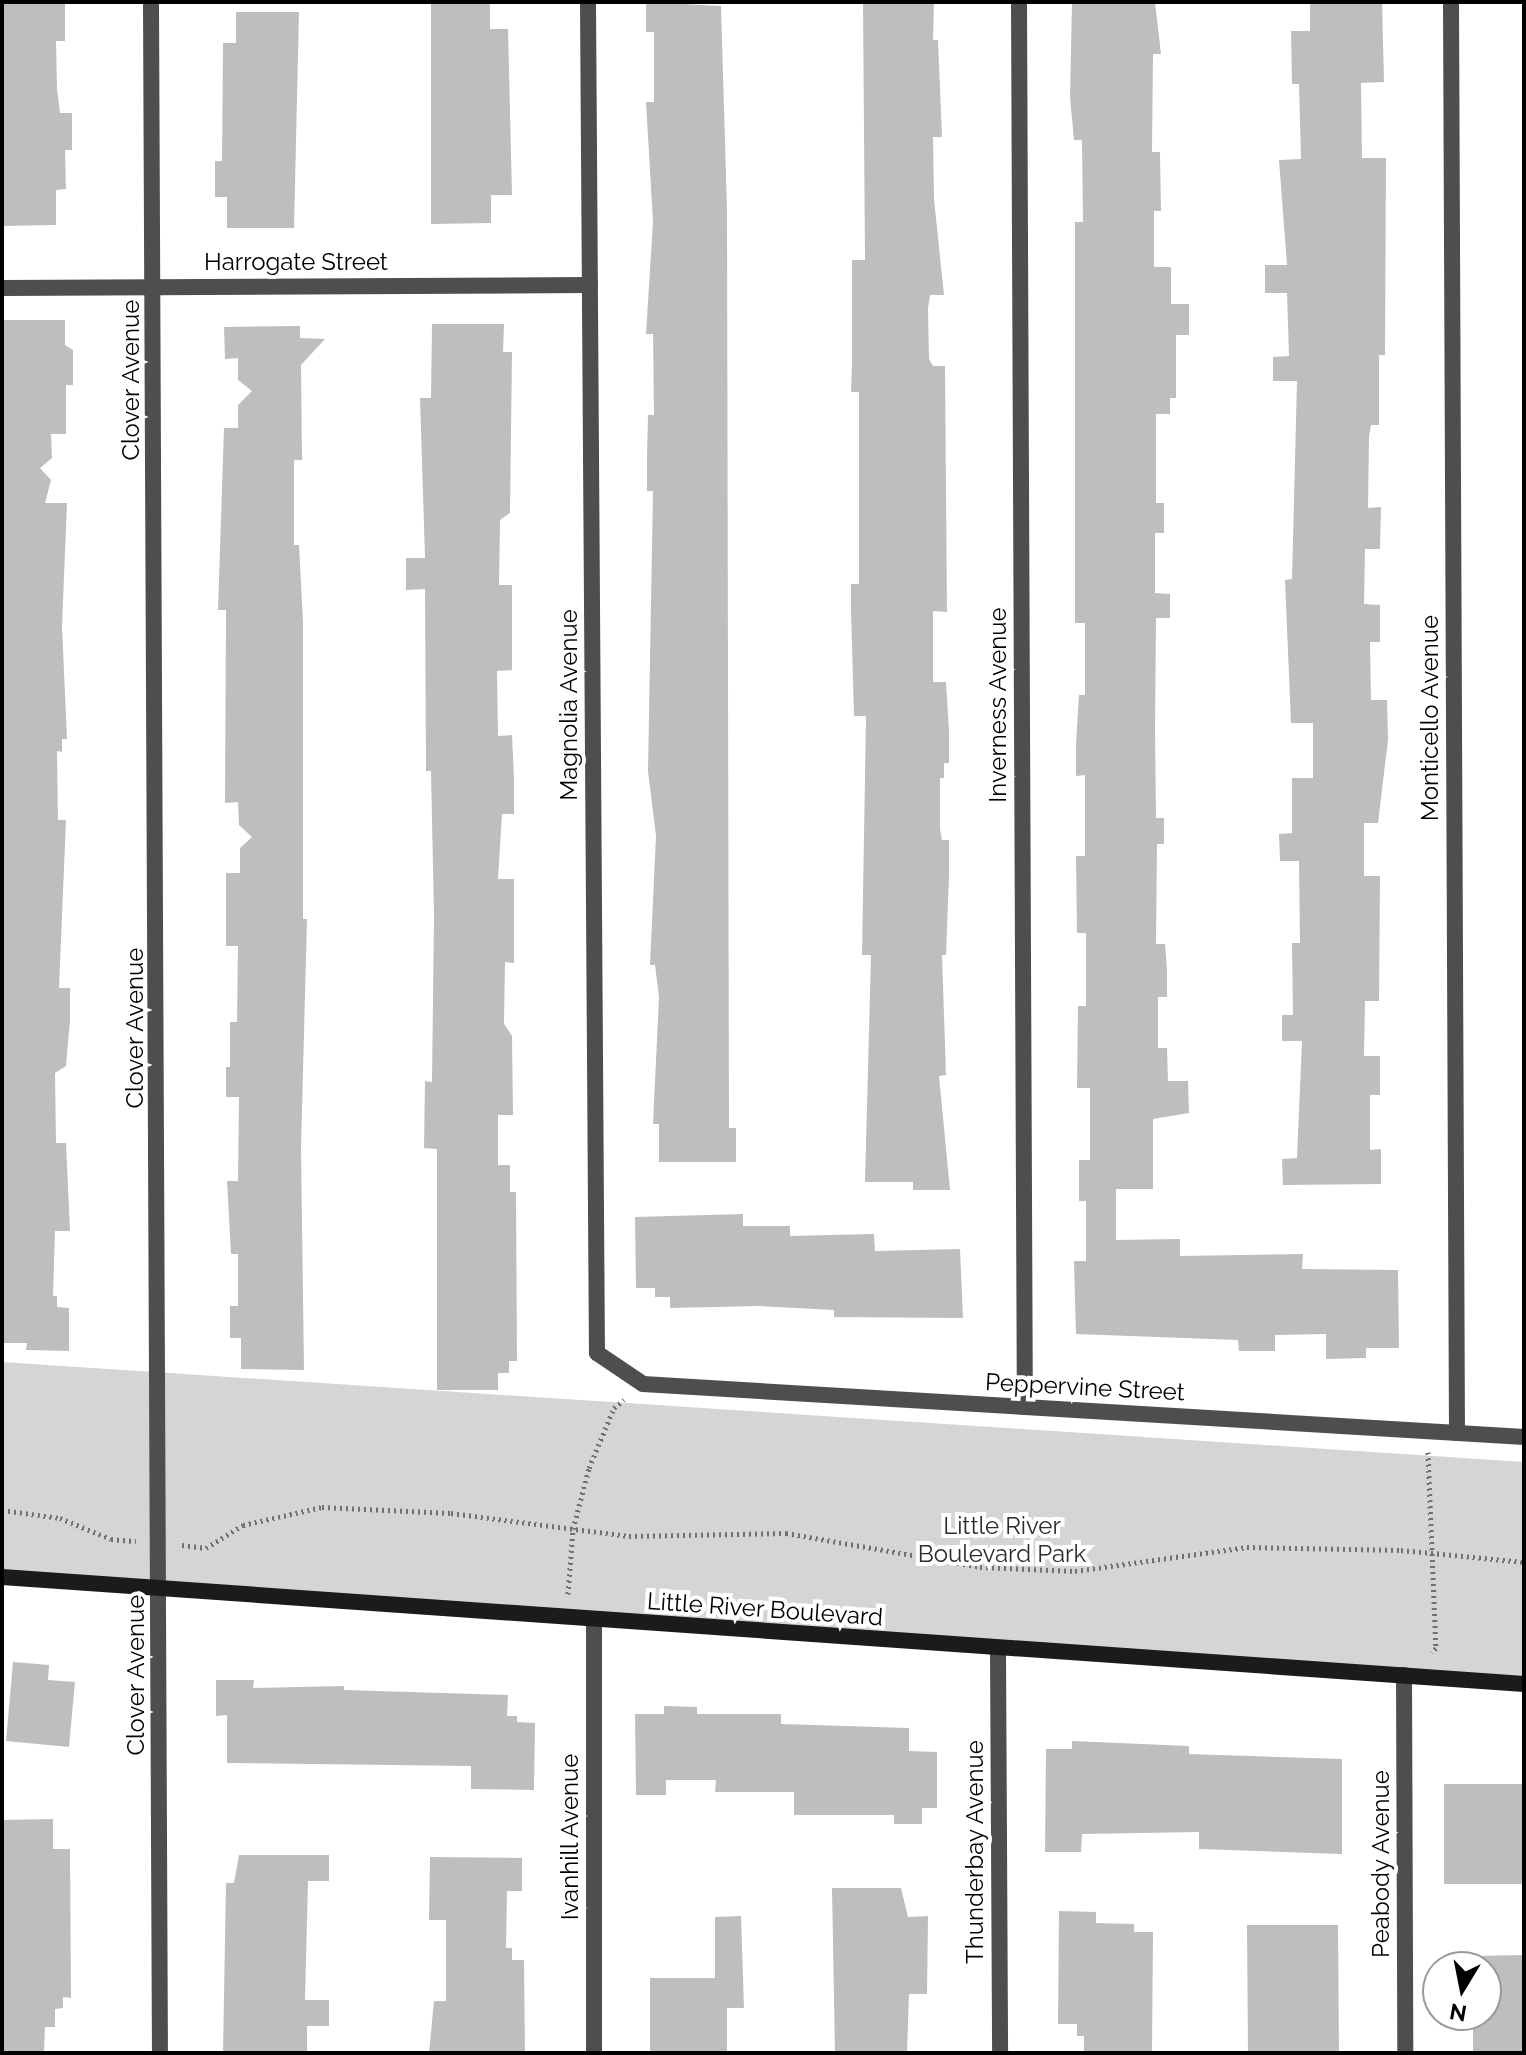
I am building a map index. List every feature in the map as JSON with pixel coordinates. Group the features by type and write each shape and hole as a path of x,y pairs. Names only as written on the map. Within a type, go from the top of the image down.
{"street":[{"name":"Clover Avenue","path":"151,2 160,2053"},
{"name":"Magnolia Avenue","path":"588,2 597,1353 643,1384"},
{"name":"Inverness Avenue","path":"1019,2 1025,1407"},
{"name":"Monticello Avenue","path":"1451,2 1457,1433"},
{"name":"Harrogate Street","path":"2,288 590,285"},
{"name":"Peppervine Street","path":"643,1384 1524,1437"},
{"name":"Little River Boulevard","path":"2,1577 998,1650 1524,1684"},
{"name":"Ivanhill Avenue","path":"594,1620 594,2053"},
{"name":"Thunderbay Avenue","path":"998,1650 1000,2053"},
{"name":"Peabody Avenue","path":"1404,1675 1405,2053"}],"path":[{"path":"567,1593 573,1529 589,1468 614,1408"},
{"path":"1429,1454 1436,1648"},
{"path":"206,1548 243,1525 322,1507 451,1513 629,1536 786,1533 980,1567 1075,1571 1247,1547 1433,1553 1524,1562"},
{"path":"2,1510 60,1518 111,1539"}],"green space":[{"name":"Little River Boulevard Park","path":"2,1362 1524,1462 1524,1684 2,1577"}],"building":[{"path":"2,2 65,2 65,41 56,41 57,89 60,113 72,113 72,150 65,150 66,189 56,190 56,225 2,226"},
{"path":"431,2 490,2 490,29 508,29 512,195 491,195 491,223 431,224"},
{"path":"646,2 721,6 727,210 729,1128 736,1128 736,1162 659,1162 659,1124 653,1124 659,997 655,965 650,965 656,836 648,771 653,491 647,491 647,457 648,415 654,415 653,334 646,334 653,222 646,102 654,102 654,32 646,32"},
{"path":"863,2 934,2 933,40 938,40 942,137 933,137 934,199 944,295 930,295 928,308 929,359 933,366 945,366 947,612 933,611 933,682 946,682 949,731 949,763 944,763 944,778 940,778 940,829 942,840 949,840 949,876 946,955 942,955 946,1075 939,1076 950,1190 913,1190 913,1182 865,1182 871,955 862,955 866,716 854,716 851,610 851,584 859,584 859,392 851,392 852,260 865,260"},
{"path":"1072,2 1155,2 1161,54 1153,54 1152,152 1160,152 1161,211 1154,211 1154,267 1171,267 1171,304 1189,304 1189,335 1176,335 1176,398 1170,398 1170,414 1156,414 1156,503 1164,503 1164,533 1155,533 1155,593 1170,594 1170,618 1156,618 1155,729 1156,818 1164,818 1164,844 1157,844 1156,944 1165,944 1167,970 1167,997 1158,997 1158,1048 1167,1048 1168,1081 1188,1081 1189,1113 1153,1119 1153,1189 1116,1189 1116,1240 1180,1239 1180,1256 1303,1254 1302,1269 1398,1270 1399,1348 1366,1348 1366,1358 1326,1359 1326,1334 1275,1335 1275,1351 1239,1351 1238,1340 1076,1334 1074,1261 1086,1261 1086,1201 1079,1201 1079,1160 1090,1160 1090,1088 1077,1088 1078,1006 1086,1006 1086,933 1077,933 1076,856 1085,856 1085,775 1076,776 1076,744 1079,695 1085,695 1085,623 1075,623 1075,222 1083,222 1082,140 1074,140 1070,97"},
{"path":"1310,2 1382,2 1384,82 1361,83 1362,158 1386,158 1385,355 1379,355 1379,425 1371,425 1369,437 1368,508 1381,507 1380,549 1365,549 1364,604 1380,605 1380,642 1370,642 1371,700 1387,700 1388,740 1378,823 1364,823 1364,876 1380,876 1379,1001 1365,1001 1364,1056 1380,1056 1380,1095 1370,1095 1370,1150 1381,1149 1381,1184 1283,1185 1282,1159 1297,1158 1302,1041 1282,1041 1282,1015 1293,1015 1292,943 1300,943 1299,861 1280,861 1279,834 1292,833 1292,778 1313,778 1313,723 1291,723 1285,580 1292,579 1297,381 1273,381 1273,357 1289,356 1287,293 1265,293 1265,265 1287,265 1279,160 1301,159 1299,84 1292,84 1291,31 1310,31"},
{"path":"236,12 299,12 294,228 227,228 227,197 215,197 215,161 222,161 223,43 236,43"},
{"path":"2,320 65,320 65,345 73,350 73,385 66,385 66,434 51,434 52,458 40,468 51,480 45,503 67,503 62,626 67,739 62,739 62,752 57,751 58,820 66,820 59,988 70,988 70,1020 66,1066 55,1073 56,1143 66,1143 70,1231 55,1231 53,1296 57,1296 57,1307 69,1308 69,1351 26,1350 27,1343 2,1343"},
{"path":"432,324 504,324 503,352 512,352 510,513 500,520 499,585 512,585 512,670 497,671 498,736 512,735 514,778 514,814 502,814 498,879 514,879 514,963 505,962 504,1024 512,1036 513,1115 498,1115 498,1165 510,1165 510,1192 516,1192 517,1361 509,1361 509,1373 498,1373 498,1390 437,1390 437,1149 424,1148 425,1081 432,1082 434,916 431,771 426,771 425,589 406,590 406,558 425,558 420,398 431,398"},
{"path":"300,326 300,338 325,339 301,365 302,460 294,460 294,545 299,545 303,622 303,919 307,919 301,1148 304,1370 241,1369 241,1338 230,1338 230,1306 238,1306 238,1254 231,1254 227,1181 238,1181 239,1097 226,1097 226,1067 230,1067 230,1022 237,1022 238,946 226,946 226,873 240,873 240,848 252,837 239,825 238,802 225,803 226,610 218,610 224,428 238,428 238,405 252,391 238,380 238,358 225,359 224,327"},
{"path":"743,1214 743,1226 790,1226 790,1236 874,1234 875,1251 960,1249 963,1318 834,1317 834,1310 758,1306 670,1308 670,1297 655,1297 655,1288 636,1288 635,1217"},
{"path":"13,1662 49,1665 48,1680 75,1682 69,1747 6,1741"},
{"path":"216,1680 254,1680 253,1688 344,1686 344,1690 508,1695 507,1716 517,1716 517,1722 535,1723 534,1790 471,1789 471,1766 227,1763 227,1715 216,1716"},
{"path":"664,1706 697,1707 697,1714 781,1714 781,1724 909,1728 909,1751 937,1752 937,1808 922,1808 922,1824 894,1824 894,1815 794,1815 794,1792 715,1792 716,1780 666,1780 666,1795 636,1795 635,1714 664,1714"},
{"path":"1072,1741 1189,1746 1189,1754 1342,1759 1342,1854 1199,1849 1199,1832 1082,1834 1081,1852 1045,1852 1046,1749 1072,1749"},
{"path":"1444,1784 1524,1784 1524,1884 1444,1884"},
{"path":"53,1819 53,1849 70,1849 71,1998 63,1997 63,2008 55,2009 55,2027 45,2027 44,2053 2,2053 2,1820"},
{"path":"239,1855 329,1855 329,1881 308,1881 305,2000 329,2000 329,2026 307,2026 307,2053 223,2053 226,1883 234,1883"},
{"path":"430,1857 522,1858 522,1891 507,1891 506,1948 512,1948 512,1960 524,1960 525,2053 429,2053 434,2001 446,2001 446,1920 429,1920"},
{"path":"832,1888 901,1888 908,1917 928,1916 927,1994 909,1994 907,2053 835,2053"},
{"path":"1059,1911 1096,1912 1096,1923 1134,1924 1134,1932 1153,1932 1152,2053 1084,2053 1084,2036 1077,2036 1077,2024 1058,2024"},
{"path":"741,1916 744,2008 727,2008 727,2053 650,2053 650,1978 715,1978 715,1917"},
{"path":"1247,1925 1338,1925 1339,2053 1248,2053"},
{"path":"1502,1955 1524,1955 1524,2053 1473,2053 1473,2031 1502,2031"}]}
